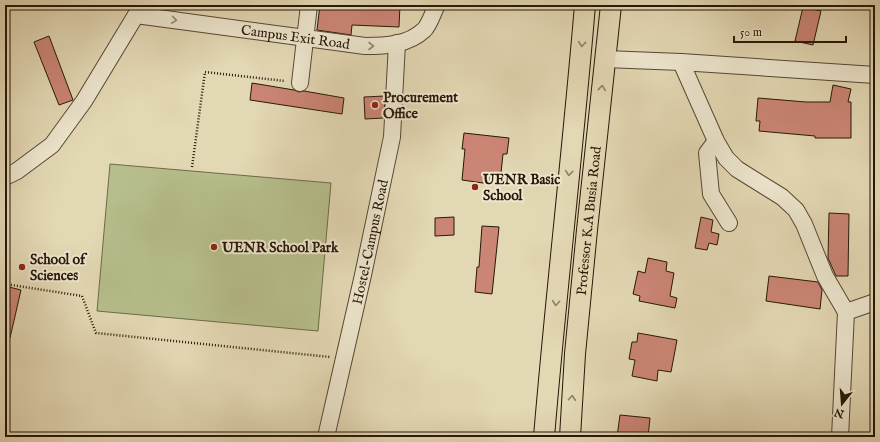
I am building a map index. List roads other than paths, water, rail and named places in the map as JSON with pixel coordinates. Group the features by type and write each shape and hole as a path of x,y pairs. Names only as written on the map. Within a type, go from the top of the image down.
{"main road":[{"name":"Professor K.A Busia Road","path":"544,437 585,5"},
{"name":"Professor K.A Busia Road","path":"570,437 575,354 598,119 612,5"},
{"path":"575,118 598,119"},
{"path":"572,147 595,149"}],"street":[{"path":"300,83 309,5"},
{"name":"Campus Exit Road","path":"132,10 305,38 365,46 383,46 409,40 425,29 437,5"},
{"path":"5,177 17,171 52,145 84,101 132,10"},
{"name":"Hostel-Campus Road","path":"326,437 363,276 392,137 397,43"},
{"path":"605,60 681,62 875,75"},
{"path":"681,62 716,141 726,158 737,169 782,197 796,210 804,224 824,276 846,312 840,437"},
{"path":"716,141 707,153 711,194 729,223"},
{"path":"846,312 875,302"}],"place":[{"name":"Procurement Office","path":"375,105"},
{"name":"UENR Basic School","path":"475,187"},
{"name":"UENR School Park","path":"214,247"},
{"name":"School of Sciences","path":"22,267"}]}
